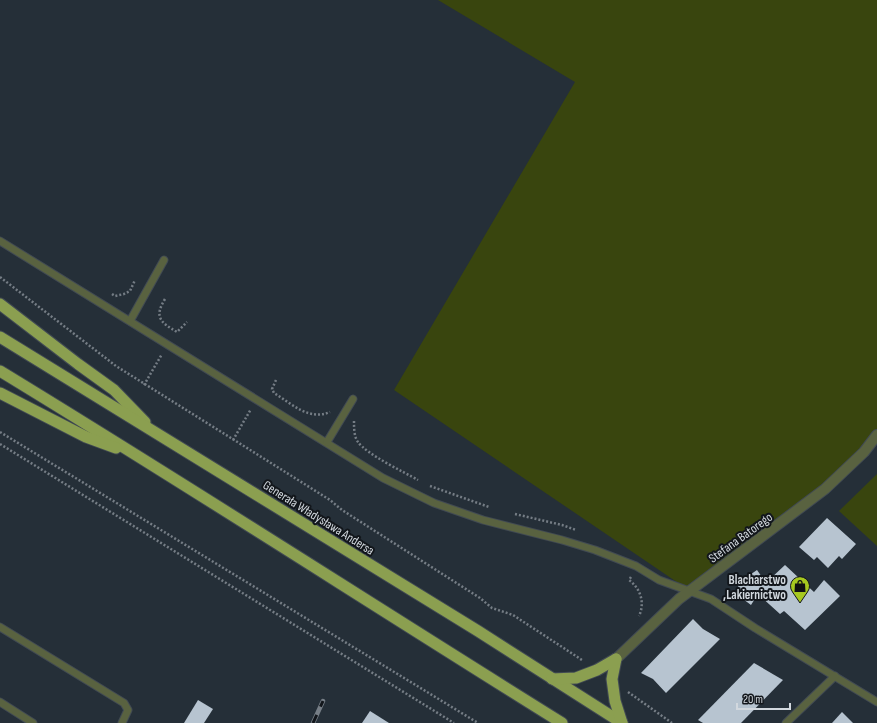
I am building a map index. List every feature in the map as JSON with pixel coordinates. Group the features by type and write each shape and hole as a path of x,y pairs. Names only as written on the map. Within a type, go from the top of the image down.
{"highway":[{"path":"0,304 114,390 157,434"},
{"name":"Generała Władysława Andersa","path":"0,337 471,627 622,723"},
{"path":"0,371 137,455 412,630 562,723"},
{"path":"0,393 86,437 137,455"},
{"path":"552,679 576,678 597,670 616,660"},
{"path":"616,660 612,679 615,701 622,723"}],"street":[{"name":"Stefana Batorego","path":"616,660 679,599 825,489 864,452 877,435"}],"lane":[{"path":"0,241 383,478 434,503 484,520 595,550 636,566 659,580 711,599 755,628 877,702"},
{"path":"130,321 164,260"},
{"path":"327,442 353,399"},
{"path":"0,627 124,703 128,710 122,723"},
{"path":"786,723 835,676"},
{"path":"0,702 33,723"}],"path":[{"path":"0,277 116,366 144,385 330,500 342,510 480,598 492,608 513,615 586,663"},
{"path":"108,292 115,296 124,294 130,291 135,280"},
{"path":"165,298 159,309 160,318 163,324 177,332 187,322"},
{"path":"144,385 167,344"},
{"path":"276,380 272,389 274,393 308,414 325,414 334,410"},
{"path":"232,440 257,400"},
{"path":"354,419 355,433 358,442 365,450 419,480"},
{"path":"0,432 478,723"},
{"path":"0,444 454,723"},
{"path":"426,484 491,508"},
{"path":"514,514 562,525 583,532"},
{"path":"636,566 629,580 634,584 639,593 642,604 638,619"},
{"path":"628,691 672,723"}],"green space":[{"path":"438,0 877,0 877,434 825,489 690,591 394,390 575,82"},
{"path":"877,474 877,546 839,511"}],"building":[{"path":"827,518 856,544 842,559 839,556 828,568 817,557 814,560 799,547"},
{"name":"Blacharstwo ,Lakiernictwo","path":"785,565 814,592 824,580 840,596 805,630 784,611 780,614 758,594 751,605 739,596 738,583 757,570 764,580 770,579"},
{"path":"693,619 703,629 720,639 666,693 653,679 641,673"},
{"path":"754,663 783,680 741,723 703,723 698,720"},
{"path":"198,700 213,709 204,723 184,723"},
{"path":"370,711 389,723 362,723"},
{"path":"842,712 853,723 832,723"}],"railway":[{"path":"313,723 323,701"}],"place":[{"name":"Blacharstwo ,Lakiernictwo","path":"800,603"}]}
